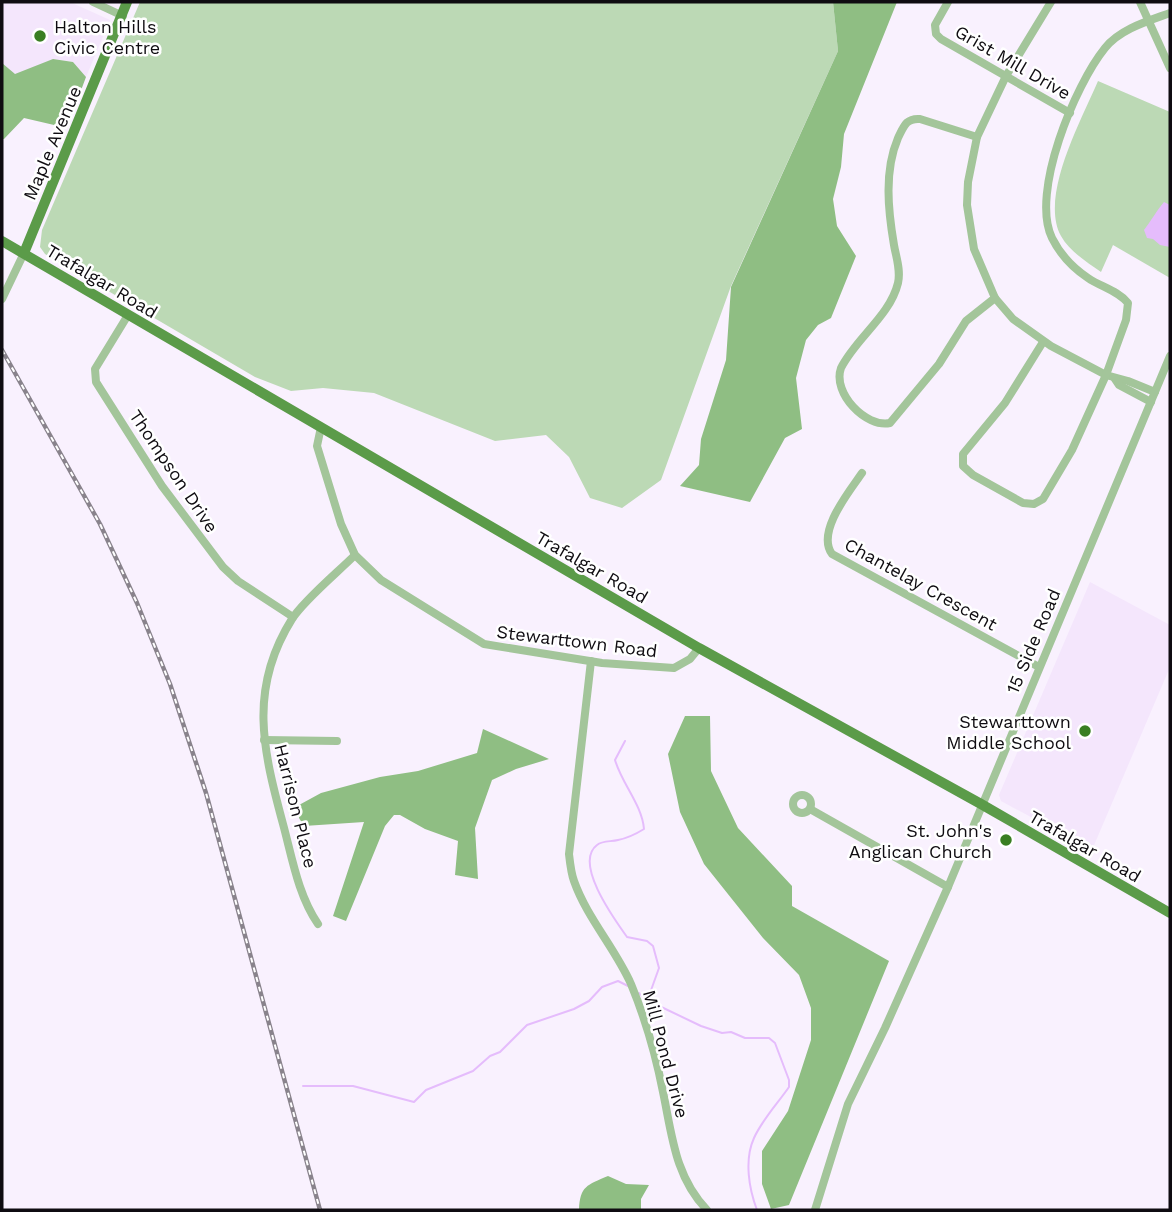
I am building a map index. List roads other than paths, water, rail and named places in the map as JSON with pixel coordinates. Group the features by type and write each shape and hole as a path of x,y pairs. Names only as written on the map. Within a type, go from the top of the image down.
{"main road":[{"name":"Maple Avenue","path":"24,253 126,7"},
{"name":"Trafalgar Road","path":"2,241 699,648 981,804 1170,913"}],"street":[{"path":"93,2 126,7"},
{"name":"Grist Mill Drive","path":"947,2 935,24 936,34 941,39 1070,113"},
{"path":"1051,2 1006,76 977,137 968,182 969,227 979,265 995,298 1013,319 1043,341 1106,375 1155,393"},
{"path":"1140,2 1170,68"},
{"path":"1043,341 1005,402 963,454 963,466 973,475 1023,503 1034,504 1043,499 1072,450 1106,375 1126,320 1128,303 1122,295 1086,277 1065,258 1051,236 1046,217 1048,177 1055,151 1091,70 1106,47 1120,35 1170,13"},
{"path":"977,137 920,119 909,120 904,126 893,151 888,183 899,271 898,282 879,318 841,368 838,377 843,396 871,419 880,424 890,423 939,364 966,321 995,298"},
{"path":"2,299 24,253"},
{"name":"Thompson Drive","path":"128,315 96,369 96,382 162,486 222,567 293,618"},
{"name":"15 Side Road","path":"815,1210 848,1104 948,887 1170,356"},
{"path":"1115,379 1151,402"},
{"name":"Stewarttown Road","path":"321,427 317,446 341,524 355,555 381,580 403,596 484,645 606,663 674,668 690,659 699,648"},
{"name":"Chantelay Crescent","path":"862,473 847,494 827,535 826,546 831,554 1039,667"},
{"name":"Harrison Place","path":"318,924 307,909 268,769 263,693 271,659 293,618 355,555"},
{"name":"Mill Pond Drive","path":"591,661 569,855 573,879 589,913 616,953 632,986 662,1089 675,1156 685,1181 707,1210"},
{"path":"264,740 337,740"},
{"path":"810,809 948,887"}],"waterway":[{"path":"625,741 615,760 640,811 644,829 625,838 597,845 591,853 593,878 606,905 627,937 647,941 653,946 659,968 650,993 653,1003 722,1033 731,1032 745,1038 769,1038 775,1043 789,1080 789,1087 761,1125 751,1147 749,1174 757,1210"},
{"path":"303,1086 353,1086 414,1102 426,1090 473,1071 490,1056 500,1052 527,1025 574,1009 589,1001 602,987 618,981 628,986"},
{"path":"639,993 646,999 651,997"}],"railway":[{"path":"2,350 100,524 137,603 170,684 206,793 320,1210"}],"place":[{"name":"Halton Hills Civic Centre","path":"40,36"},
{"name":"Stewarttown Middle School","path":"1085,731"},
{"name":"St. John's Anglican Church","path":"1006,840"}]}
